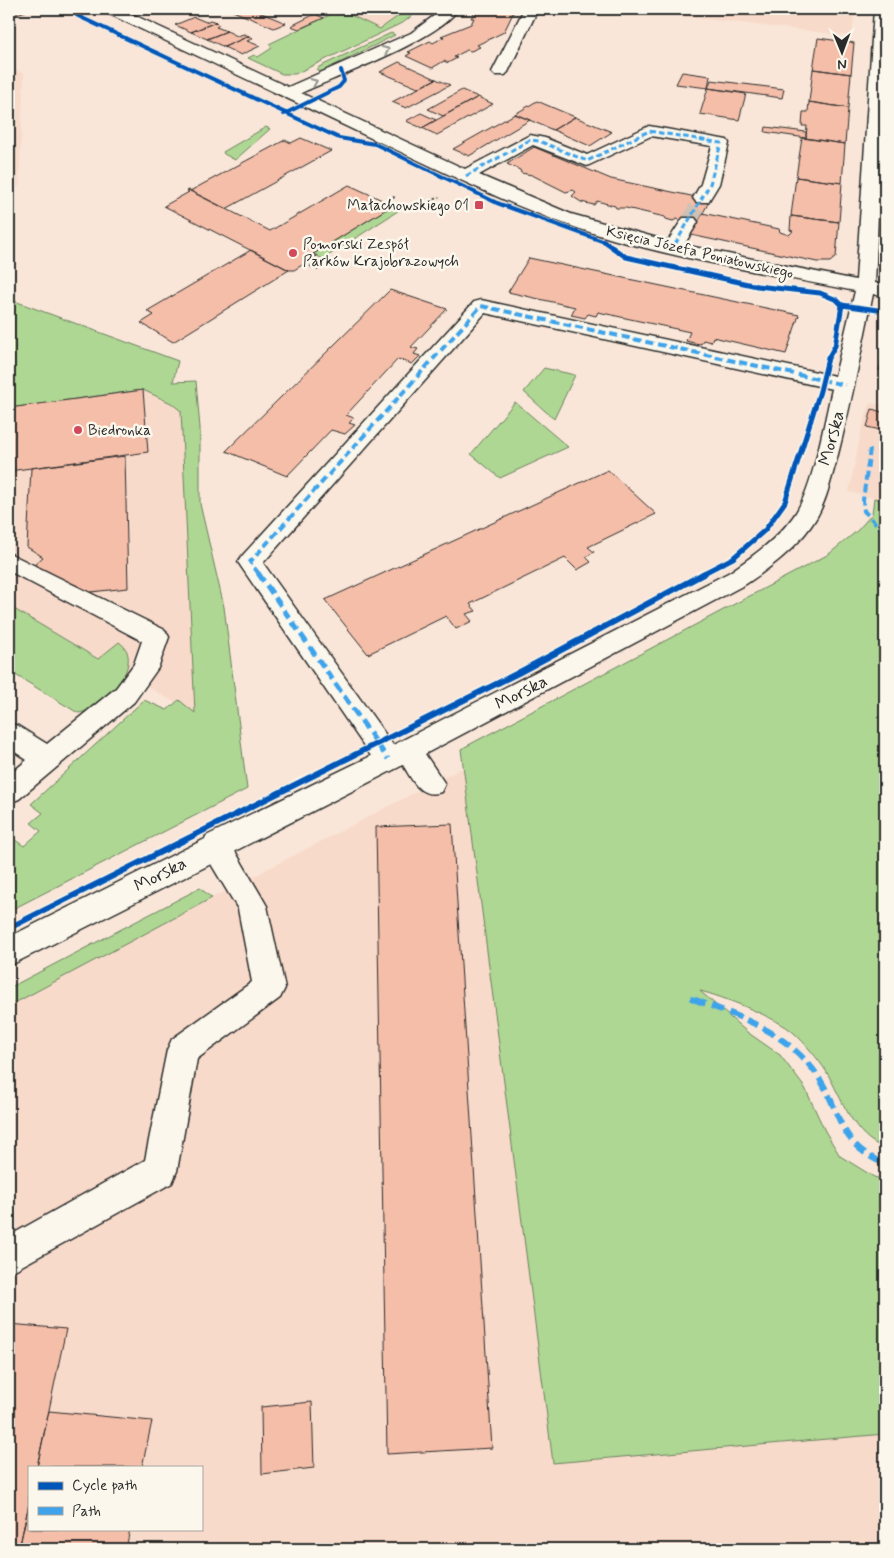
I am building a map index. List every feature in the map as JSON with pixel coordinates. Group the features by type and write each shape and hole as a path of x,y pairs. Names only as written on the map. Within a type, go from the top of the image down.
{"street":[{"path":"287,93 416,36 436,23 451,9"},
{"path":"500,72 531,9"},
{"name":"Morska","path":"9,952 619,641 738,578 767,558 788,539 810,508 875,289 881,9"},
{"name":"Księcia Józefa Poniatowskiego","path":"120,10 287,93 466,176 565,218 673,248 875,289"},
{"path":"466,176 530,140 539,140 587,161 649,131 721,143 710,184 702,198"},
{"path":"673,248 688,222"},
{"path":"431,784 398,754 250,562 481,306 845,385"},
{"path":"9,561 156,637 145,668 118,702 9,792"},
{"path":"9,734 48,759"},
{"path":"9,1255 160,1171 183,1050 269,988 252,906 216,845"}],"path":[{"path":"386,202 396,196"},
{"path":"421,207 439,197"},
{"path":"305,264 319,270"}],"shaded area":[{"path":"342,9 408,9 384,28 368,35 258,57 272,48 269,44"},
{"path":"619,9 855,9 852,36"},
{"path":"9,66 24,74 19,187 9,188"},
{"path":"143,390 171,403 181,411 195,714 9,607 9,408"},
{"path":"870,403 885,406 885,501 849,492 861,432"},
{"path":"464,767 553,1463 885,1434 885,1549 9,1549 9,988 135,938"}],"green space":[{"path":"408,9 421,9 404,22 295,74 282,74 248,58 254,55 258,57 272,48 269,44 340,10 380,29"},
{"path":"391,33 395,35 321,72 317,70 319,67"},
{"path":"266,127 270,129 235,160 224,154 223,152"},
{"path":"393,205 401,209 323,259 313,254"},
{"path":"9,299 178,361 173,382 196,381 200,428 200,504 224,607 247,789 9,911 9,836 24,846 41,831 31,823 43,813 31,804 144,700 167,710 179,700 195,713 181,411 171,403 143,390 9,408"},
{"path":"544,368 575,375 554,419 524,392"},
{"path":"515,402 568,447 500,478 471,454"},
{"path":"874,498 885,501 885,1148 874,1143 856,1126 826,1071 803,1041 794,1033 763,1014 700,991 747,1032 780,1055 805,1088 825,1131 840,1156 874,1177 885,1180 885,1434 553,1463 461,749 829,554 858,530 872,514"},
{"path":"9,606 98,659 119,642 127,651 128,661 125,673 118,684 99,704 78,713 9,671"},
{"path":"200,888 212,898 9,1006 9,988"}],"building":[{"path":"31,9 9,17 9,10"},
{"path":"228,9 251,9 286,23 274,28"},
{"path":"476,9 515,9 504,32 477,45 480,47 471,51 467,50 454,57 457,58 448,63 444,61 432,68 406,56 411,53 408,52 430,41 433,43 444,37 441,36 471,24 474,18 471,18"},
{"path":"315,14 324,18 299,29 291,26"},
{"path":"194,17 206,22 210,20 216,22 191,32 175,25"},
{"path":"216,22 219,25 216,27 227,31 207,39 191,32"},
{"path":"227,31 237,36 244,34 249,36 224,47 207,39"},
{"path":"249,36 253,38 247,41 260,46 241,55 224,47"},
{"path":"818,38 854,43 851,74 813,69"},
{"path":"399,62 436,79 418,88 380,72"},
{"path":"813,69 851,74 848,108 809,102"},
{"path":"682,72 710,76 708,88 676,84"},
{"path":"436,79 450,85 406,108 392,102"},
{"path":"711,80 784,89 782,98 708,88"},
{"path":"708,88 746,94 739,120 700,114"},
{"path":"462,90 478,97 443,116 428,109"},
{"path":"478,97 493,104 437,135 422,128"},
{"path":"537,101 575,117 553,130 515,114"},
{"path":"809,102 848,108 845,144 806,138 807,126 802,126 803,112 808,112"},
{"path":"421,113 436,120 422,128 406,121"},
{"path":"515,114 530,120 469,156 453,149"},
{"path":"575,117 612,132 590,146 553,130"},
{"path":"766,127 806,132 806,138 765,132"},
{"path":"301,138 331,151 226,209 190,191 285,140 291,143"},
{"path":"802,138 845,144 842,183 796,177"},
{"path":"534,147 611,179 710,200 697,224 677,219 673,221 665,217 626,208 616,208 615,206 597,201 594,205 581,202 572,196 576,192 573,190 566,192 532,175 521,173 520,170 507,164"},
{"path":"796,177 842,183 839,222 791,216"},
{"path":"349,185 393,205 313,254 317,256 294,270 289,270 164,206 189,192 187,191 189,190 270,231"},
{"path":"702,213 779,229 780,232 789,235 793,231 790,230 791,216 839,222 836,257 830,262 817,262 691,235"},
{"path":"251,250 289,270 173,342 141,323 154,315 147,311"},
{"path":"529,258 799,315 786,354 713,337 711,342 703,340 701,344 694,343 686,341 690,332 598,312 596,316 588,314 585,318 571,315 575,307 508,292"},
{"path":"390,290 447,309 411,347 418,349 414,354 420,356 412,364 398,359 346,415 354,418 349,423 355,425 345,434 331,430 287,476 226,451"},
{"path":"885,350 885,371 879,370"},
{"name":"Biedronka","path":"143,390 148,452 9,471 9,408"},
{"path":"872,409 885,413 885,431 867,427"},
{"path":"125,456 128,588 91,592 33,566 43,557 27,547 31,468"},
{"path":"608,470 656,514 588,547 594,552 586,557 591,562 577,570 565,558 470,604 476,611 466,614 472,621 456,629 446,616 368,654 325,600"},
{"path":"452,824 492,1448 387,1454 376,827"},
{"path":"9,1324 66,1329 37,1466 28,1466 28,1508 19,1549 9,1549"},
{"path":"312,1402 314,1468 262,1474 261,1407"},
{"path":"49,1411 152,1421 142,1466 37,1466"},
{"path":"28,1508 28,1530 130,1530 126,1549 19,1549"}],"tunnel":[{"path":"689,222 702,198"}],"marked path":[{"path":"466,176 530,140 539,141 587,161 649,131 721,143 710,184 673,248"},
{"path":"388,759 250,562 481,306 845,385"},
{"path":"870,449 863,500 864,511 885,533"},
{"path":"690,998 757,1024 791,1045 820,1078 851,1142 870,1158 885,1164"}],"cycle path":[{"path":"70,9 78,16 284,114 339,138 375,144 497,203 605,242 626,257 757,286 820,293 837,300 842,305 878,310 885,307"},
{"path":"284,114 339,87 344,81 341,70"},
{"path":"9,928 518,673 733,558 765,530 785,502 820,391 828,358 835,346 842,305"}],"place":[{"name":"Małachowskiego 01","path":"479,205"},
{"name":"Pomorski Zespół Parków Krajobrazowych","path":"293,253"},
{"name":"Biedronka","path":"78,430"}]}
